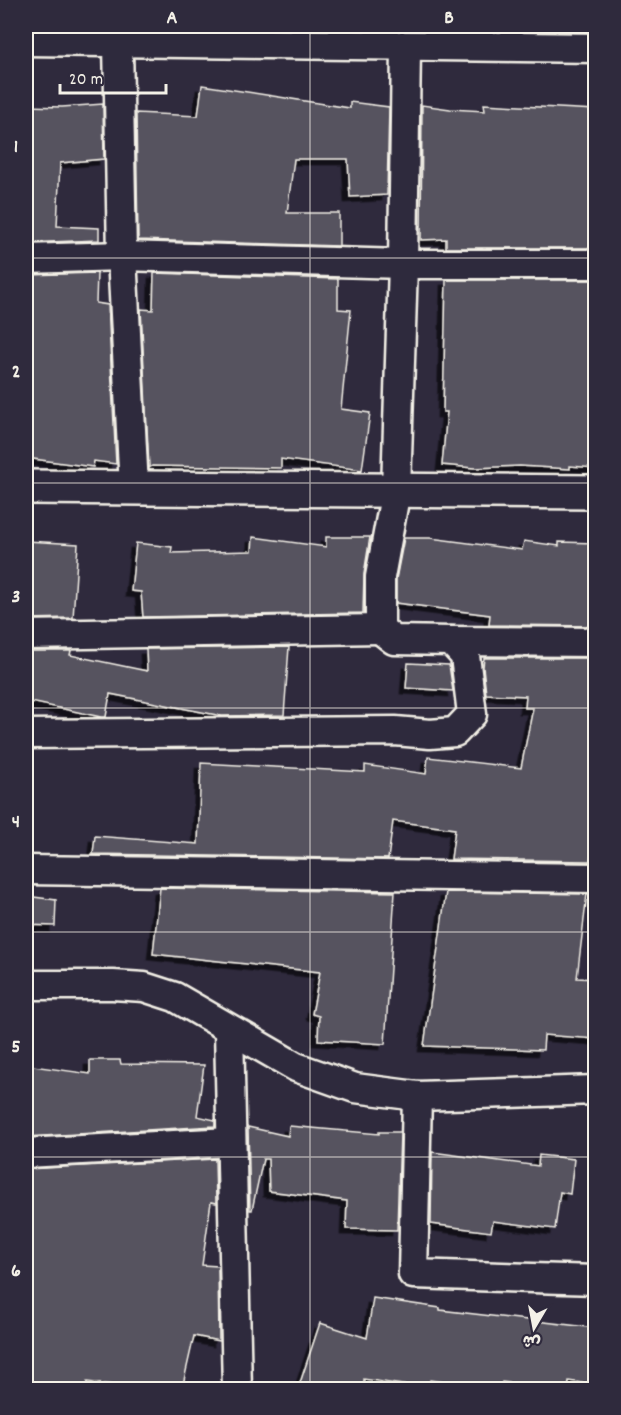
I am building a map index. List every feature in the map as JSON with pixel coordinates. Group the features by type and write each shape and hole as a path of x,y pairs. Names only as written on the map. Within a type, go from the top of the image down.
{"street":[{"path":"26,41 596,48"},
{"path":"118,42 122,256 134,488"},
{"path":"380,629 380,577 396,490 403,264 406,47"},
{"path":"26,259 122,256 403,264 596,264"},
{"path":"26,487 596,492"},
{"path":"26,635 380,629 394,640 596,642"},
{"path":"26,734 395,731 430,734 455,732 472,714 465,656 451,641"},
{"path":"26,870 596,878"},
{"path":"26,985 144,987 175,997 296,1067 355,1088 417,1096 596,1090"},
{"path":"229,1029 237,1389"},
{"path":"417,1096 413,1274 596,1280"},
{"path":"26,1153 230,1142"}],"building":[{"path":"202,85 350,108 350,102 389,107 387,195 350,197 348,159 294,159 287,213 339,213 339,246 138,240 136,113 198,116"},
{"path":"103,104 104,159 60,163 57,226 99,228 99,240 26,243 26,106 62,107"},
{"path":"484,104 596,110 596,248 446,248 446,239 421,240 422,105 485,111"},
{"path":"97,273 96,303 108,305 116,464 94,461 93,467 26,458 26,275"},
{"path":"154,273 338,279 338,309 351,310 341,409 370,413 362,470 281,459 281,468 152,466 149,468 141,309 153,310"},
{"path":"446,280 596,280 596,468 520,466 474,468 442,465 447,412 443,412"},
{"path":"253,537 326,547 326,537 370,537 364,574 363,613 143,617 141,592 131,591 136,543 172,547 171,553 252,551"},
{"path":"404,538 430,538 522,550 524,541 559,546 559,542 596,543 596,626 489,625 490,615 396,603 396,579"},
{"path":"26,541 78,544 73,618 26,619"},
{"path":"289,647 284,715 222,716 110,694 106,717 101,717 26,701 26,651 71,651 70,655 147,671 146,649"},
{"path":"484,658 596,658 596,855 591,854 590,861 451,859 455,829 393,821 388,859 93,854 95,836 198,844 201,763 365,772 365,765 426,774 428,757 521,768 533,708 525,708 526,696 486,694"},
{"path":"408,663 449,665 453,691 406,688"},
{"path":"160,888 395,892 385,1044 318,1040 319,1016 312,1014 320,972 153,954"},
{"path":"446,892 587,894 577,978 596,979 596,1039 544,1035 543,1050 424,1046"},
{"path":"26,896 56,900 55,926 26,925"},
{"path":"90,1060 120,1060 121,1064 204,1065 197,1116 215,1120 215,1126 26,1137 26,1065 90,1074"},
{"path":"289,1126 379,1134 379,1132 400,1132 397,1230 346,1229 347,1201 269,1191 268,1159 263,1159 252,1210 250,1210 248,1127 288,1136"},
{"path":"432,1152 538,1166 539,1155 574,1159 570,1194 560,1192 555,1229 493,1221 491,1232 431,1224"},
{"path":"215,1159 216,1203 211,1202 202,1265 218,1266 219,1341 194,1336 182,1389 151,1389 87,1382 85,1389 26,1389 26,1169"},
{"path":"373,1298 440,1308 440,1310 596,1328 596,1385 569,1381 568,1389 566,1389 502,1382 501,1389 430,1380 429,1389 364,1379 364,1389 298,1389 320,1323 367,1338"}]}
